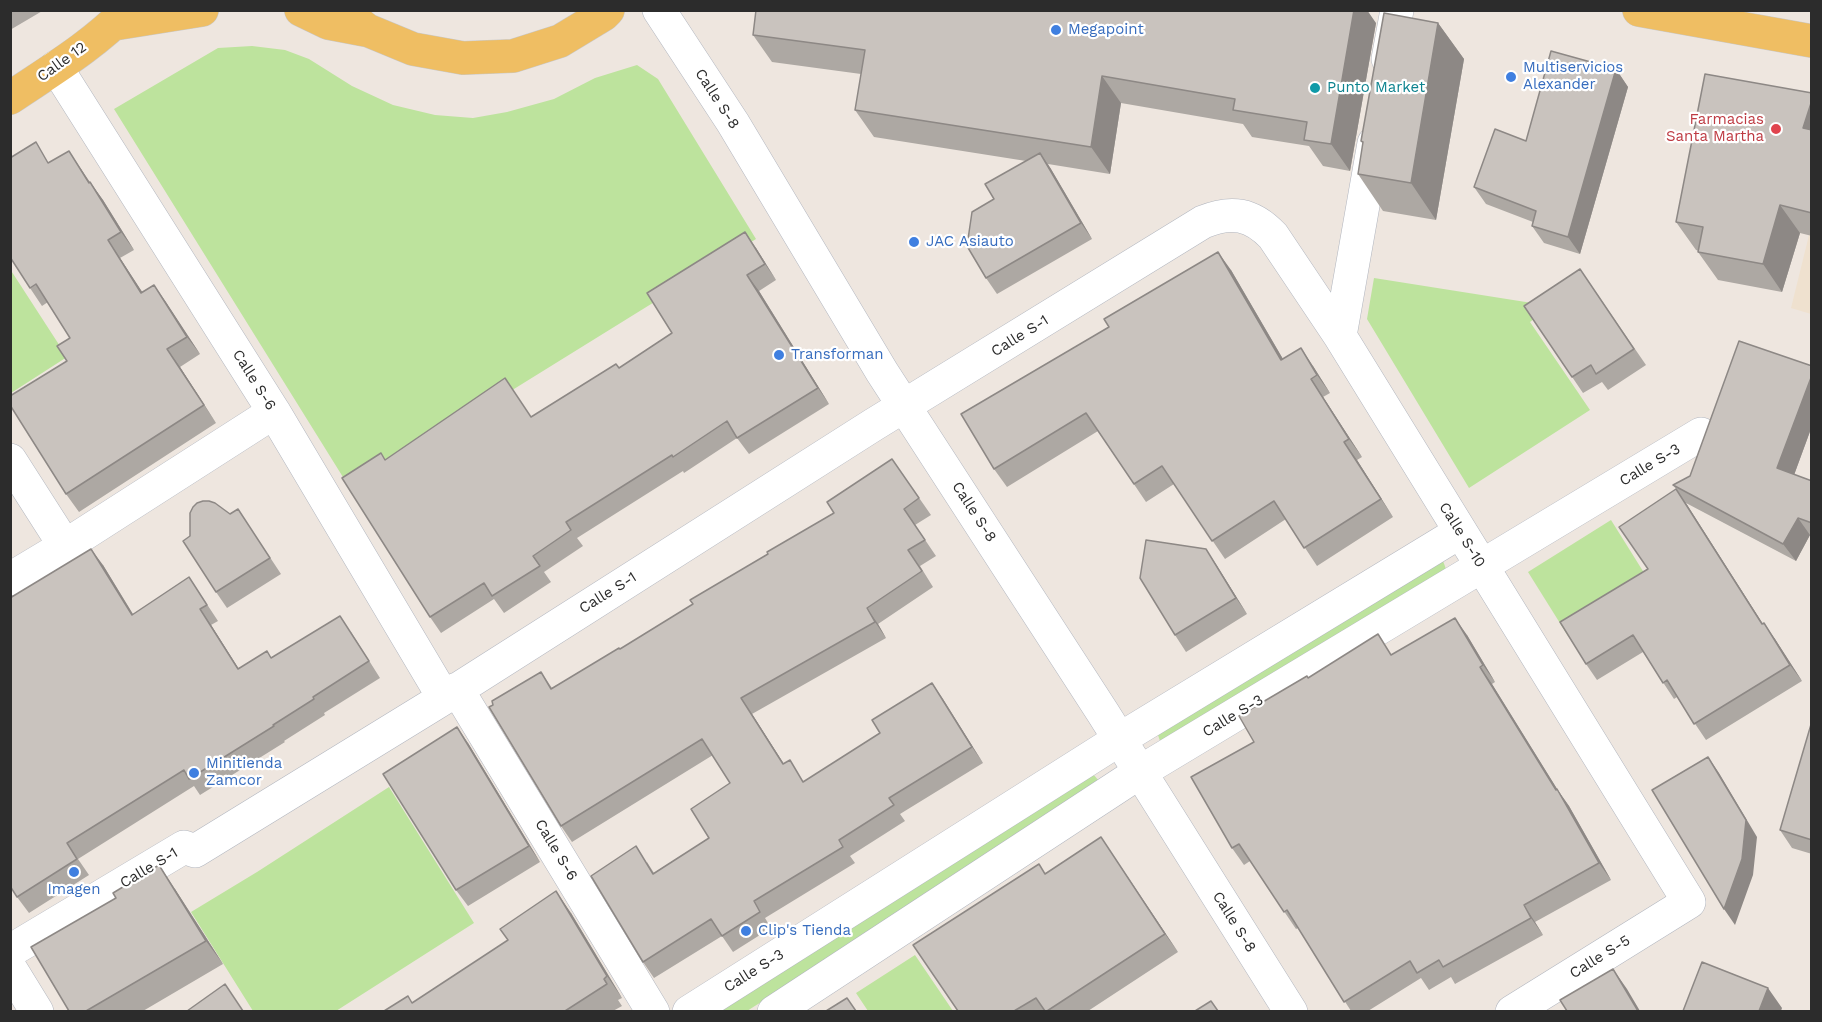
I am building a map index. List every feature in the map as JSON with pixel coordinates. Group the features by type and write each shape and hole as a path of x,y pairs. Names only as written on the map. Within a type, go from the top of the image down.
{"main road":[{"name":"Calle 12","path":"10,98 56,67 117,15 202,10"},
{"path":"301,10 328,23 355,20 413,50 463,58 513,56 560,41 608,10"},
{"path":"1639,10 1812,41"}],"street":[{"name":"Calle S-8","path":"659,10 733,123 882,372 1291,1011"},
{"path":"1384,83 1397,10"},
{"name":"Calle S-6","path":"56,67 653,1011"},
{"path":"1340,336 1378,118"},
{"name":"Calle S-10","path":"1203,222 1218,216 1233,215 1248,218 1263,226 1273,236 1340,336 1689,902"},
{"name":"Calle S-1","path":"10,951 184,847 195,851 1203,222"},
{"path":"10,579 66,546 274,412"},
{"name":"Calle S-3","path":"774,1011 1140,772 1701,434"},
{"path":"10,460 66,546"},
{"name":"Calle S-3","path":"689,1011 1119,739 1460,532"},
{"name":"Calle S-5","path":"1512,1011 1689,902"},
{"path":"10,968 37,1011"}],"shaded area":[{"path":"1811,227 1811,314 1791,308"}],"green space":[{"path":"252,46 285,50 309,59 352,86 393,105 435,115 473,118 507,112 554,99 595,78 637,65 658,79 756,239 351,490 114,109 218,48"},
{"path":"10,269 67,357 11,393 10,393"},
{"path":"1374,278 1551,306 1530,322 1590,410 1469,488 1367,319"},
{"path":"1611,520 1651,584 1568,636 1528,572"},
{"path":"1443,561 1446,569 1160,741 1158,735 1161,729"},
{"path":"1093,774 1099,781 1097,789 747,1011 713,1012"},
{"path":"389,787 474,923 336,1011 253,1011 191,912"},
{"path":"915,955 953,1011 868,1011 856,993"}],"building":[{"path":"756,10 1354,10 1331,144 1304,140 1307,122 1233,110 1235,99 1102,76 1091,147 855,110 865,50 753,35"},
{"path":"1384,13 1438,23 1411,183 1358,174 1363,142 1361,141"},
{"path":"1551,51 1616,69 1568,237 1532,226 1536,211 1474,187 1495,129 1526,141"},
{"path":"1705,74 1812,93 1803,128 1812,130 1812,213 1780,205 1763,264 1698,252 1703,227 1676,222"},
{"path":"36,142 48,163 69,151 90,182 121,232 108,240 141,293 154,285 187,337 167,349 204,405 66,494 10,405 10,396 67,361 57,346 70,338 36,284 30,288 10,257 10,158"},
{"path":"1040,153 1081,223 986,278 967,246 972,212 994,199 985,184"},
{"path":"745,232 765,264 747,275 818,388 737,438 727,421 566,522 571,530 533,556 540,566 492,596 484,583 430,617 342,478 381,453 385,460 505,378 531,417 616,364 619,368 672,333 647,293"},
{"path":"1218,252 1281,360 1301,348 1317,375 1311,379 1349,439 1344,442 1381,499 1304,548 1274,501 1212,541 1162,466 1134,484 1086,413 994,469 961,414 1109,327 1104,319"},
{"path":"1580,269 1634,349 1596,374 1591,365 1572,377 1524,306"},
{"path":"1739,341 1812,366 1812,375 1777,468 1812,481 1812,523 1798,518 1783,544 1673,485 1690,476"},
{"path":"892,459 919,498 904,509 925,540 908,550 922,571 867,608 875,622 741,698 783,764 790,760 803,782 880,733 872,720 932,683 972,747 889,798 894,805 839,840 843,847 754,901 760,912 722,936 711,919 643,962 591,876 636,846 653,874 709,838 691,809 730,783 702,739 561,826 489,707 493,705 492,701 541,672 551,689 620,649 693,604 690,600 834,513 827,502"},
{"path":"1676,489 1790,665 1694,724 1667,680 1663,683 1633,635 1586,664 1560,622 1648,569 1619,527"},
{"path":"203,501 215,503 230,514 238,509 270,558 216,592 183,541 190,536 190,513 193,507"},
{"path":"1146,540 1206,549 1236,598 1175,635 1140,578"},
{"path":"91,549 132,615 189,577 207,605 200,609 238,669 267,651 271,658 340,616 369,661 313,697 314,699 274,726 189,779 184,770 67,843 77,859 17,897 10,886 10,598"},
{"path":"1455,618 1483,665 1480,667 1557,789 1599,863 1524,905 1531,918 1443,967 1439,960 1417,973 1410,961 1344,1002 1287,910 1284,912 1239,844 1232,848 1191,777 1254,742 1239,716 1307,676 1308,678 1378,634 1391,655"},
{"path":"1812,721 1812,840 1780,830"},
{"path":"457,727 529,846 456,890 383,774"},
{"path":"1708,757 1746,820 1742,859 1724,909 1652,790"},
{"path":"1101,837 1165,934 1047,1011 1036,998 1014,1011 958,1011 913,945 1039,864 1045,874"},
{"path":"159,865 206,941 86,1011 69,1011 31,947 116,898 113,893"},
{"path":"556,891 607,976 604,979 607,984 565,1011 384,1011 408,996 412,1003 508,940 500,929"},
{"path":"1702,962 1768,988 1759,1011 1683,1011"},
{"path":"1613,969 1638,1011 1567,1011 1560,1000"},
{"path":"225,984 243,1011 187,1011"},
{"path":"847,998 856,1011 826,1011"},
{"path":"1211,1001 1218,1011 1195,1011"}],"place":[{"name":"Megapoint","path":"1056,30"},
{"name":"Multiservicios Alexander","path":"1511,77"},
{"name":"Punto Market","path":"1315,88"},
{"name":"Farmacias Santa Martha","path":"1776,129"},
{"name":"JAC Asiauto","path":"914,242"},
{"name":"Transforman","path":"779,355"},
{"name":"Minitienda Zamcor","path":"194,773"},
{"name":"Imagen","path":"74,872"},
{"name":"Clip's Tienda","path":"746,931"}]}
